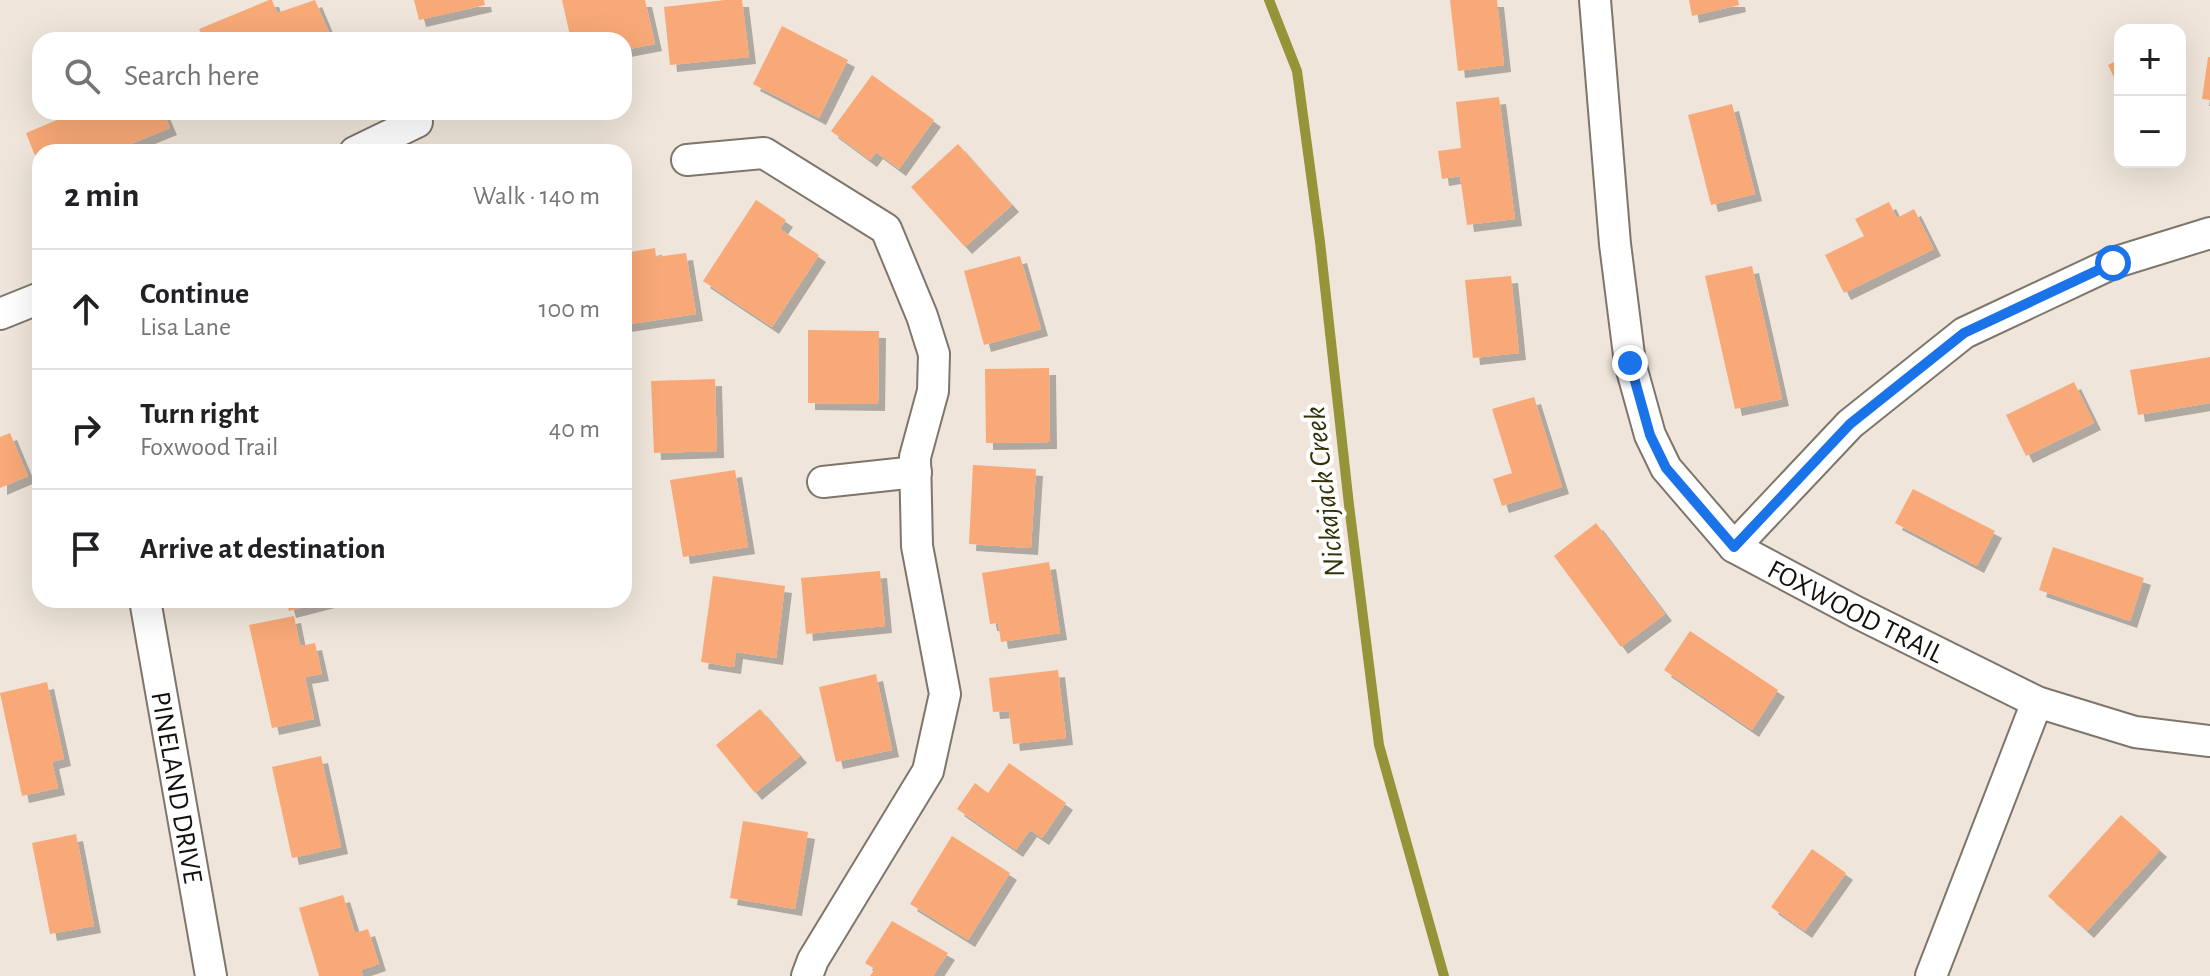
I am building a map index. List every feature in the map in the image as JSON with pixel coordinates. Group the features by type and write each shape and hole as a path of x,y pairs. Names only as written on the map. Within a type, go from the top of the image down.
{"street":[{"name":"FOXWOOD TRAIL","path":"1595,0 1615,244 1630,363 1650,435 1666,468 1734,547 1856,612 2037,702 2135,732 2210,741"},
{"path":"372,144 417,122"},
{"path":"687,160 764,153 886,229 922,316 934,354 933,391 915,457 917,546 945,694 928,771 813,960 807,976"},
{"path":"1734,547 1850,424 1964,333 2113,263 2210,233"},
{"path":"0,314 32,301"},
{"path":"823,482 916,472"},
{"name":"PINELAND DRIVE","path":"146,608 211,976"},
{"path":"1931,976 2037,702"}],"building":[{"path":"269,0 272,0 277,13 315,0 329,32 200,32 199,29"},
{"path":"414,0 484,0 485,5 419,20"},
{"path":"562,0 645,0 655,44 632,48 632,32 569,32"},
{"path":"742,0 749,57 670,65 664,7"},
{"path":"1450,0 1497,0 1504,65 1458,71"},
{"path":"1689,0 1738,0 1739,5 1692,16"},
{"path":"782,26 848,60 819,118 753,84"},
{"path":"2210,57 2210,100 2202,99"},
{"path":"2114,62 2114,78 2108,65"},
{"path":"872,75 934,120 899,169 876,152 870,160 831,131"},
{"path":"1499,97 1515,219 1467,225 1460,176 1442,179 1438,151 1461,148 1456,102"},
{"path":"1732,104 1755,194 1711,205 1688,115"},
{"path":"57,120 166,120 170,128 131,144 32,144 32,148 26,133"},
{"path":"958,144 1012,205 965,247 911,187"},
{"path":"756,200 786,220 780,229 819,255 772,327 703,281"},
{"path":"1889,202 1897,218 1914,209 1934,249 1844,293 1825,255 1864,236 1855,219"},
{"path":"655,248 656,257 686,253 696,314 632,324 632,252"},
{"path":"1020,256 1041,329 984,345 964,271"},
{"path":"1752,266 1782,399 1735,409 1705,276"},
{"path":"1511,276 1519,353 1473,358 1465,280"},
{"path":"808,330 879,331 878,404 808,403"},
{"path":"2210,357 2210,403 2138,415 2130,370"},
{"path":"1049,368 1050,442 986,443 985,369"},
{"path":"715,379 717,451 654,453 651,381"},
{"path":"2074,382 2094,423 2026,456 2006,415"},
{"path":"1534,397 1562,487 1502,506 1493,479 1512,473 1492,409"},
{"path":"10,433 28,476 0,488 0,437"},
{"path":"973,465 1036,469 1031,548 969,544"},
{"path":"735,470 748,547 683,557 670,480"},
{"path":"1913,489 1995,531 1977,566 1895,523"},
{"path":"1596,523 1665,614 1621,647 1554,556"},
{"path":"2053,547 2144,578 2130,621 2039,590"},
{"path":"1049,562 1060,633 1001,642 998,623 990,624 982,573"},
{"path":"880,571 885,626 806,634 801,578"},
{"path":"713,576 785,586 776,658 736,652 734,667 701,662"},
{"path":"294,616 300,646 315,643 322,674 305,677 314,719 272,728 249,625"},
{"path":"1690,631 1778,690 1752,730 1664,670"},
{"path":"1058,670 1066,738 1013,744 1009,711 993,712 989,678"},
{"path":"876,674 892,750 836,762 819,687"},
{"path":"47,682 64,759 52,762 58,788 22,796 0,693"},
{"path":"760,709 800,756 755,793 716,745"},
{"path":"321,756 341,847 292,858 272,767"},
{"path":"1009,763 1066,803 1042,838 1030,830 1016,850 957,809 975,783 988,793"},
{"path":"2121,815 2160,850 2087,931 2048,896"},
{"path":"743,821 808,832 795,909 730,898"},
{"path":"76,834 94,926 50,934 32,843"},
{"path":"952,836 1010,873 968,940 910,904"},
{"path":"1812,849 1846,873 1805,931 1771,907"},
{"path":"343,895 355,933 368,929 379,964 361,970 363,976 319,976 299,908"},
{"path":"892,921 948,953 933,976 870,976 875,969 865,963"}],"waterway":[{"name":"Nickajack Creek","path":"1269,0 1297,71 1379,745 1444,976"}],"route":[{"path":"1630,363 1650,435 1666,468 1734,547 1850,424 1964,333 2113,263"}]}
